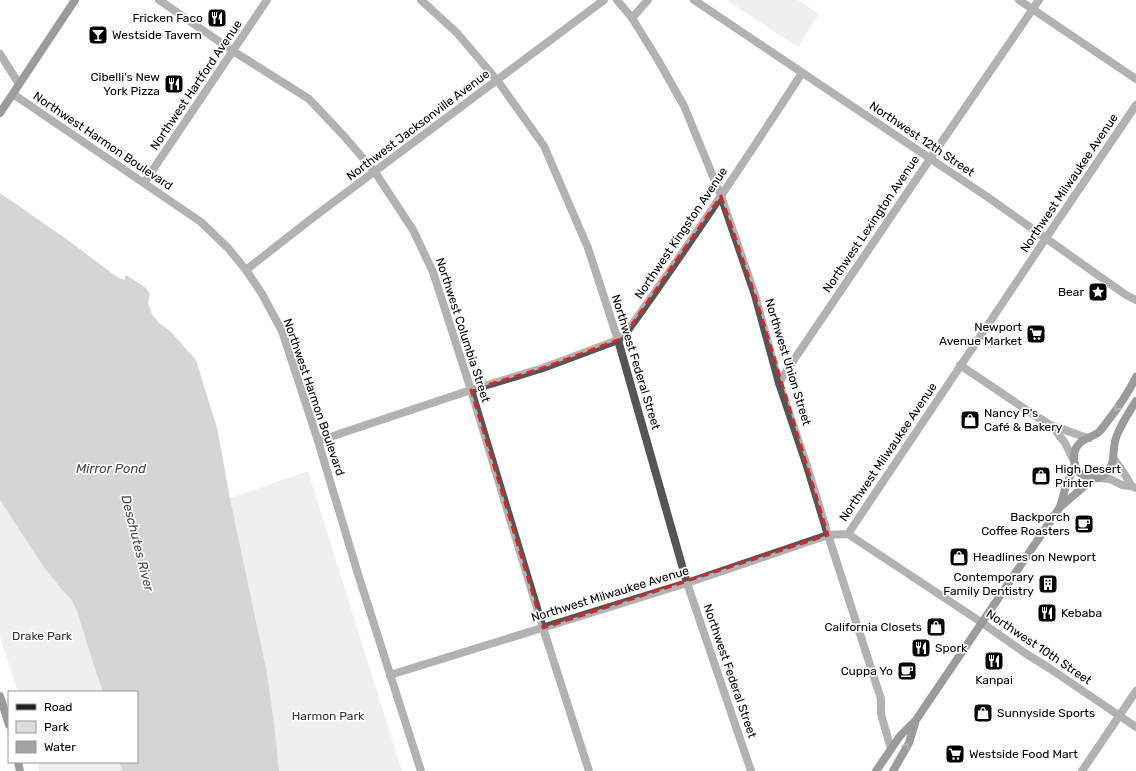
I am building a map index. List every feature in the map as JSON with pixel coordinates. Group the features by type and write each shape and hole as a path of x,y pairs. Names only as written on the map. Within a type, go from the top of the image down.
{"main road":[{"path":"0,113 75,0"},
{"path":"1060,507 1078,445 1102,429 1119,406 1136,377"},
{"path":"876,771 900,736 916,720 1060,507 1097,478 1106,474 1110,469 1114,459 1113,448 1119,429 1136,401"},
{"path":"1074,461 1082,475 1097,478"},
{"path":"0,696 2,710 8,723"},
{"path":"893,771 909,743 916,720"}],"street":[{"name":"Northwest Columbia Street","path":"159,0 233,51 309,99 375,172 413,230 433,272 471,390 543,628 589,771"},
{"name":"Northwest Hartford Avenue","path":"144,183 267,0"},
{"name":"Northwest Federal Street","path":"421,0 457,34 498,80 544,146 588,248 618,340 688,583 751,771"},
{"name":"Northwest Jacksonville Avenue","path":"246,270 604,0"},
{"name":"Northwest Union Street","path":"617,0 632,18 684,106 721,196 755,295 779,382 881,699 880,714 891,749"},
{"path":"632,18 648,0"},
{"name":"Northwest 12th Street","path":"694,0 1046,238 1126,295 1136,300"},
{"path":"1018,0 1136,79"},
{"name":"Northwest Lexington Avenue","path":"779,382 1039,0"},
{"path":"0,54 19,84"},
{"name":"Northwest Kingston Avenue","path":"318,441 471,390 543,368 618,340 626,333 660,286 802,73"},
{"name":"Northwest Harmon Boulevard","path":"12,94 201,222 228,248 246,270 262,294 282,331 421,771"},
{"name":"Northwest Milwaukee Avenue","path":"390,675 688,583 828,535 848,534 1136,106"},
{"path":"960,366 1034,416 1052,426 1076,435 1091,436"},
{"path":"1052,426 1066,443 1074,461"},
{"path":"1114,459 1133,487"},
{"path":"1097,478 1110,479 1122,485 1133,487"},
{"name":"Northwest 10th Street","path":"848,534 1136,727"},
{"path":"1082,771 1136,691"}],"highlighted area":[{"path":"721,196 755,295 828,535 543,628 471,390 543,368 618,340 626,333"}],"green space":[{"path":"726,0 798,0 819,14 798,47"},
{"name":"Harmon Park","path":"308,471 402,771 279,771 267,673 230,498"},
{"name":"Drake Park","path":"0,500 43,566 71,599 77,611 103,691 18,691 0,637"},
{"path":"38,763 119,763 123,771 39,771"}],"water":[{"name":"Mirror Pond","path":"0,193 65,238 117,277 124,280 126,275 146,288 150,294 148,303 152,314 159,323 170,331 196,360 217,428 230,498 267,673 279,771 123,771 119,763 138,763 138,691 103,691 77,611 71,599 43,566 0,500"}],"place":[{"name":"Fricken Faco","path":"217,18"},
{"name":"Westside Tavern","path":"98,35"},
{"name":"Cibelli's New York Pizza","path":"174,84"},
{"name":"Bear","path":"1098,292"},
{"name":"Newport Avenue Market","path":"1036,334"},
{"name":"Nancy P's Café & Bakery","path":"970,420"},
{"name":"High Desert Printer","path":"1041,476"},
{"name":"Backporch Coffee Roasters","path":"1084,524"},
{"name":"Headlines on Newport","path":"959,557"},
{"name":"Contemporary Family Dentistry","path":"1048,584"},
{"name":"Kebaba","path":"1047,613"},
{"name":"California Closets","path":"936,627"},
{"name":"Spork","path":"921,648"},
{"name":"Kanpai","path":"994,661"},
{"name":"Cuppa Yo","path":"907,671"},
{"name":"Sunnyside Sports","path":"983,713"},
{"name":"Westside Food Mart","path":"955,754"}],"water label":[{"name":"Deschutes River","path":"138,543"}]}
